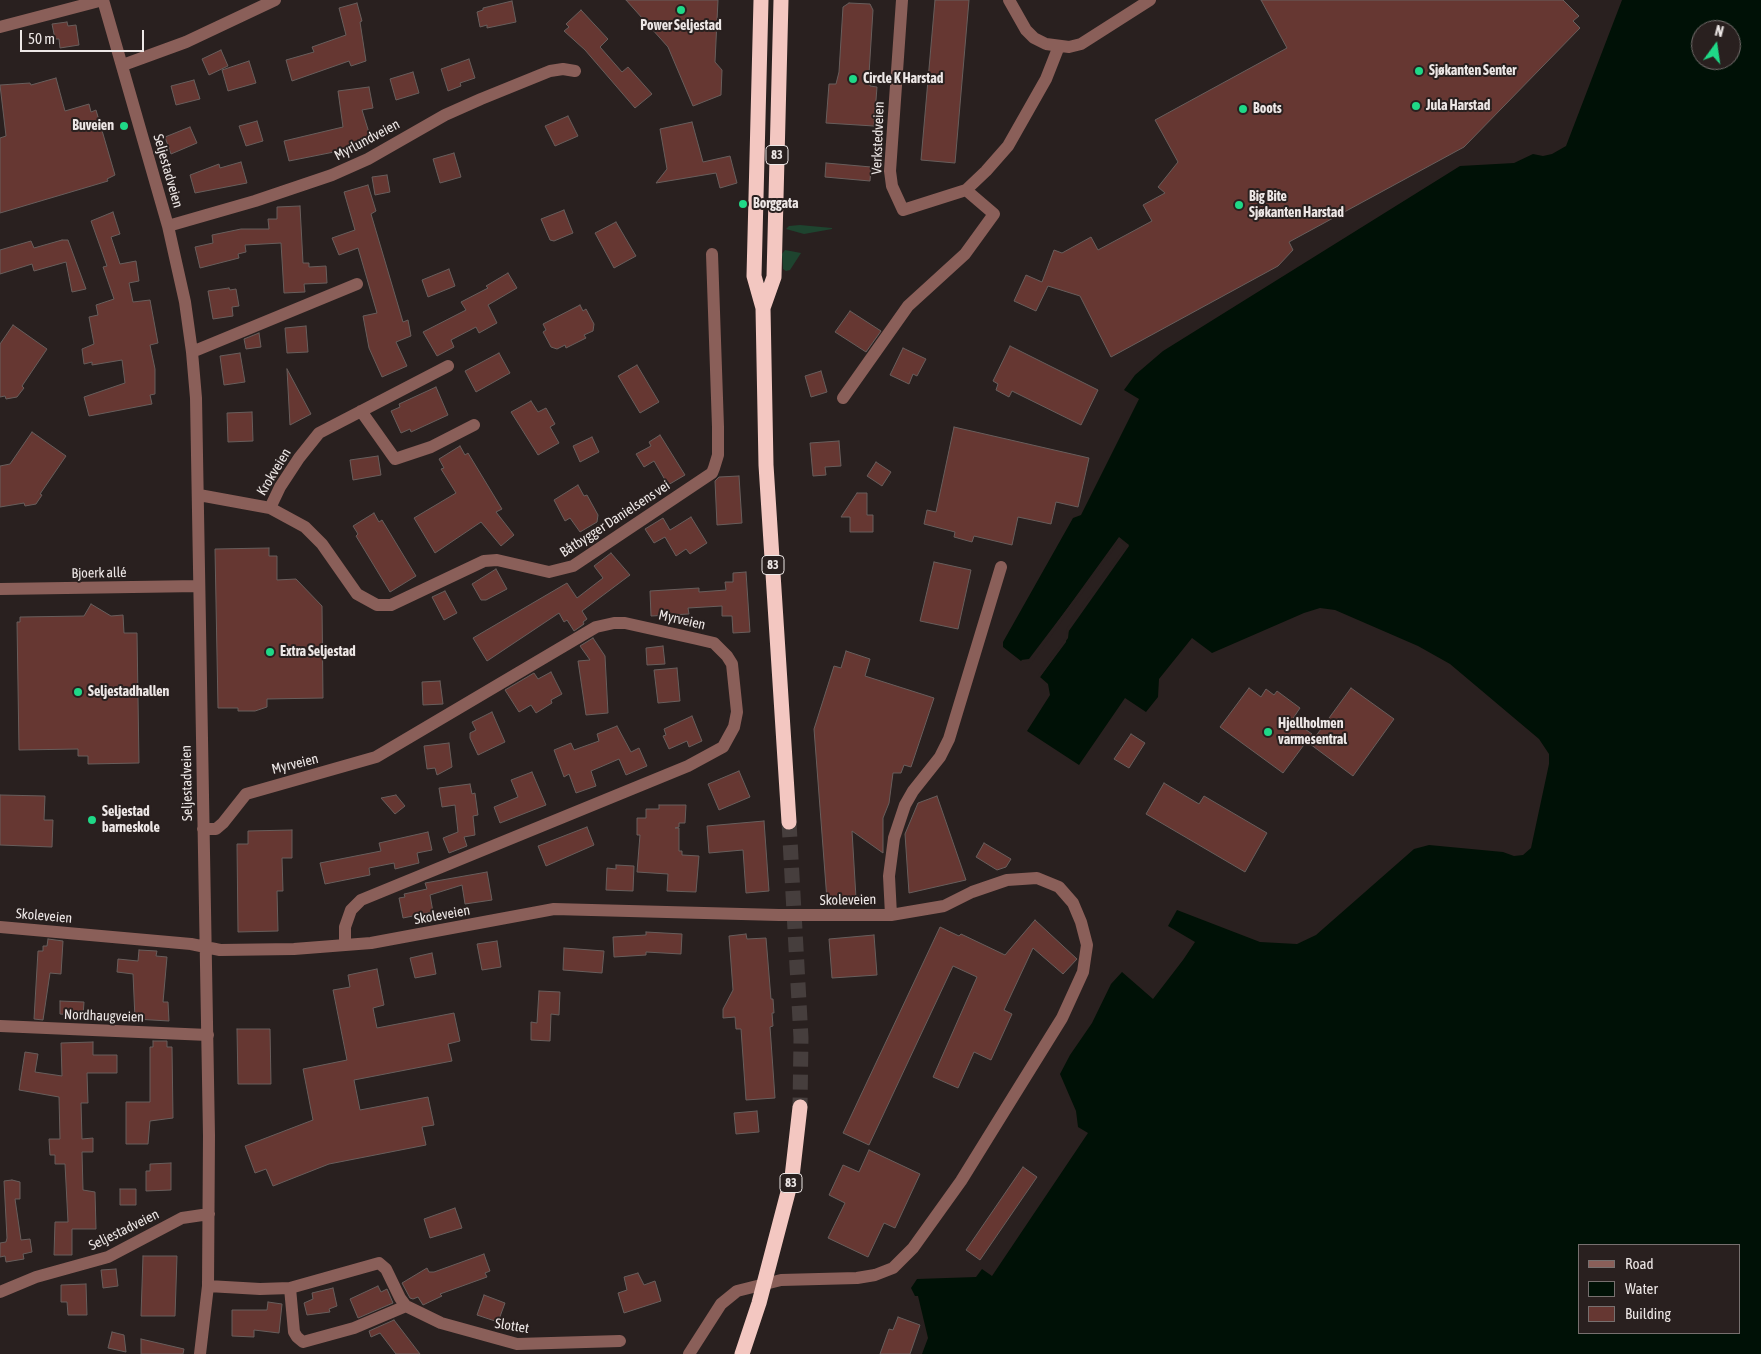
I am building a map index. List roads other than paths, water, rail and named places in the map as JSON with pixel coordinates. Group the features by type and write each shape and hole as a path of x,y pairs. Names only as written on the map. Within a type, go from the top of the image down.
{"highway":[{"name":"83","path":"761,0 754,276 763,308 766,465 788,822"},
{"name":"83","path":"763,308 774,278 781,0"},
{"name":"83","path":"742,1354 772,1257 792,1177 800,1107"}],"street":[{"path":"0,27 103,0"},
{"name":"Seljestadveien","path":"103,0 168,226 185,302 192,352 199,495 203,829 208,1035 208,1286 200,1354"},
{"path":"123,65 186,42 274,0"},
{"name":"Verkstedveien","path":"902,0 890,156 890,171 894,193 902,210 966,190 1008,146 1046,78 1058,46"},
{"path":"1008,0 1026,30 1034,38 1046,44 1058,46 1081,44 1150,0"},
{"name":"Myrlundveien","path":"168,226 256,201 332,175 368,160 444,115 550,70 563,69 575,72"},
{"path":"843,398 908,306 965,254 994,214 966,190"},
{"name":"Båtbygger Danielsens vei","path":"270,508 305,527 322,544 357,594 377,605 391,605 484,561 497,560 549,572 573,566 712,473 718,455 712,254"},
{"path":"192,352 357,284"},
{"name":"Krokveien","path":"199,495 270,508 294,465 319,433 448,366"},
{"path":"361,412 394,459 430,447 474,425"},
{"name":"Skoleveien","path":"891,915 890,876 894,838 905,805 913,791 940,757 949,739 1001,568"},
{"name":"Bjoerk allé","path":"0,589 199,586"},
{"name":"Myrveien","path":"203,829 216,829 246,794 376,756 596,626 614,623 625,624 697,638 714,643 727,656 732,664 736,712 734,727 723,747 688,766 361,900 351,910 345,927 345,946"},
{"name":"Skoleveien","path":"0,928 220,950 294,950 370,943 554,909 779,915 891,915 944,906 972,892 1007,880 1037,878 1059,887 1073,903 1081,922 1087,945 1083,972 1062,1018 976,1156 906,1255 893,1268 875,1275 857,1278 781,1280 749,1286 730,1295 721,1304 689,1354"},
{"name":"Nordhaugveien","path":"0,1026 208,1035"},
{"name":"Seljestadveien","path":"0,1292 52,1272 84,1266 108,1257 182,1218 209,1214"},
{"path":"208,1286 260,1289 290,1288 379,1263 386,1268 400,1298 406,1306 354,1328 303,1342 296,1337 294,1332 290,1288"},
{"name":"Slottet","path":"406,1306 441,1324 517,1344 620,1341"}],"water":[{"path":"1622,0 1761,0 1761,1354 922,1354 928,1338 918,1296 915,1296 911,1288 917,1279 976,1277 982,1269 992,1276 1088,1133 1078,1127 1076,1111 1060,1074 1070,1055 1092,1023 1111,984 1122,972 1153,999 1195,942 1168,926 1177,910 1260,942 1297,944 1316,935 1414,849 1429,845 1503,852 1514,856 1523,855 1531,848 1549,764 1549,754 1539,739 1450,664 1418,646 1335,610 1320,608 1304,613 1212,653 1192,638 1159,679 1158,697 1146,712 1125,698 1079,765 1027,731 1050,695 1048,684 1040,677 1068,638 1069,629 1129,545 1119,537 1030,660 1021,661 1003,647 1003,642 1073,518 1081,515 1139,399 1124,390 1135,375 1163,351 1460,166 1514,163 1533,154 1543,156 1552,154 1566,146"}],"tunnel":[{"path":"789,822 801,1038 800,1107"}],"place":[{"name":"Power Seljestad","path":"681,10"},
{"name":"Sjøkanten Senter","path":"1419,71"},
{"name":"Circle K Harstad","path":"853,79"},
{"name":"Jula Harstad","path":"1416,106"},
{"name":"Boots","path":"1243,109"},
{"name":"Buveien","path":"124,126"},
{"name":"Borggata","path":"743,204"},
{"name":"Big Bite Sjøkanten Harstad","path":"1239,205"},
{"name":"Extra Seljestad","path":"270,652"},
{"name":"Seljestadhallen","path":"78,692"},
{"name":"Hjellholmen varmesentral","path":"1268,732"},
{"name":"Seljestad barneskole","path":"92,820"}]}
